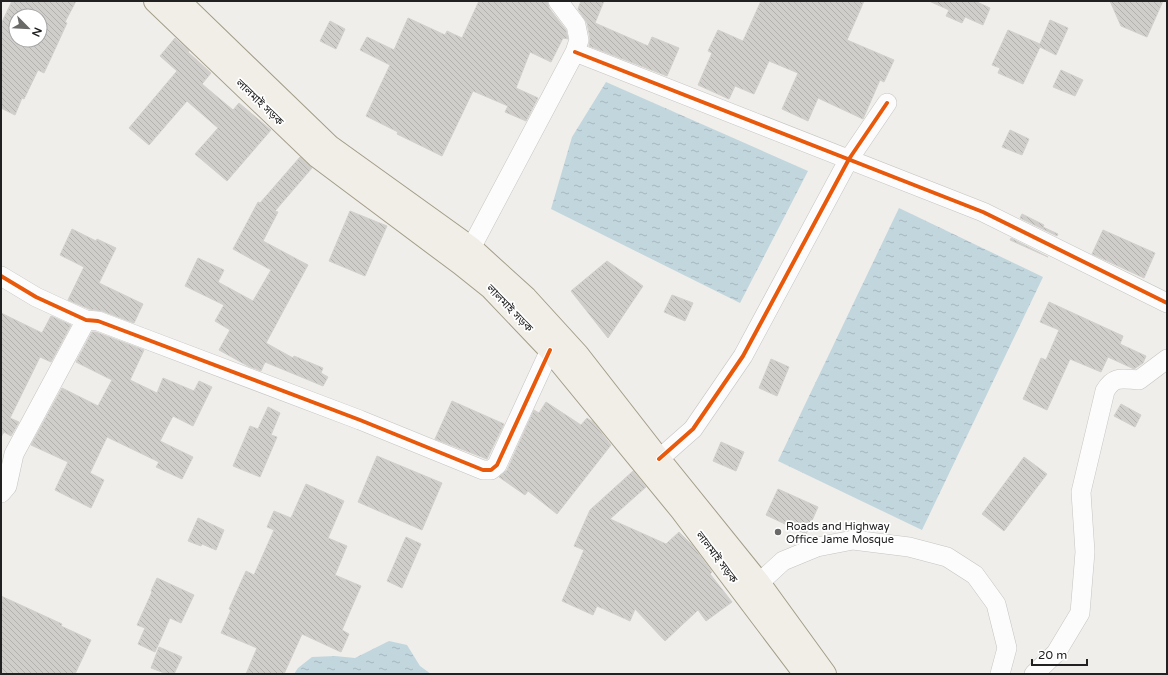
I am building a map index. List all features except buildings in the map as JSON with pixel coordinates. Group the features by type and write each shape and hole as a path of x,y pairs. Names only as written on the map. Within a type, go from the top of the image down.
{"main road":[{"name":"লালমাই সড়ক","path":"166,3 329,146 466,256 526,298 578,355 659,459 759,582 825,674"},
{"name":"লালমাই সড়ক","path":"466,256 491,288 550,350 682,511 805,674"}],"street":[{"path":"466,256 575,52 579,40 576,26 558,1"},
{"path":"575,52 983,212 1167,303"},
{"path":"659,459 693,429 743,356 849,159 888,103"},
{"path":"1,276 36,297 86,320 98,321 360,420 483,470 491,470 497,465 550,350"},
{"path":"1,493 6,486 14,454 86,320"},
{"path":"1034,674 1056,652 1080,613 1085,552 1081,492 1104,391 1109,384 1119,379 1139,380 1167,359"},
{"path":"759,582 783,560 817,547 853,540 909,547 947,557 975,575 996,604 1007,648 1000,674"}],"water":[{"path":"606,82 808,171 740,303 551,209 572,137"},
{"path":"899,208 1043,277 922,530 778,461"},
{"path":"389,641 407,645 420,666 431,674 294,674 298,668 312,657 335,656 355,658"}],"cycle path":[{"path":"575,52 983,212 1167,303"},
{"path":"659,459 693,429 743,356 849,159 887,103"},
{"path":"1,276 36,297 86,320 98,321 360,420 483,470 491,470 497,465 550,350"}],"place":[{"name":"Roads and Highway Office Jame Mosque","path":"778,532"}]}
